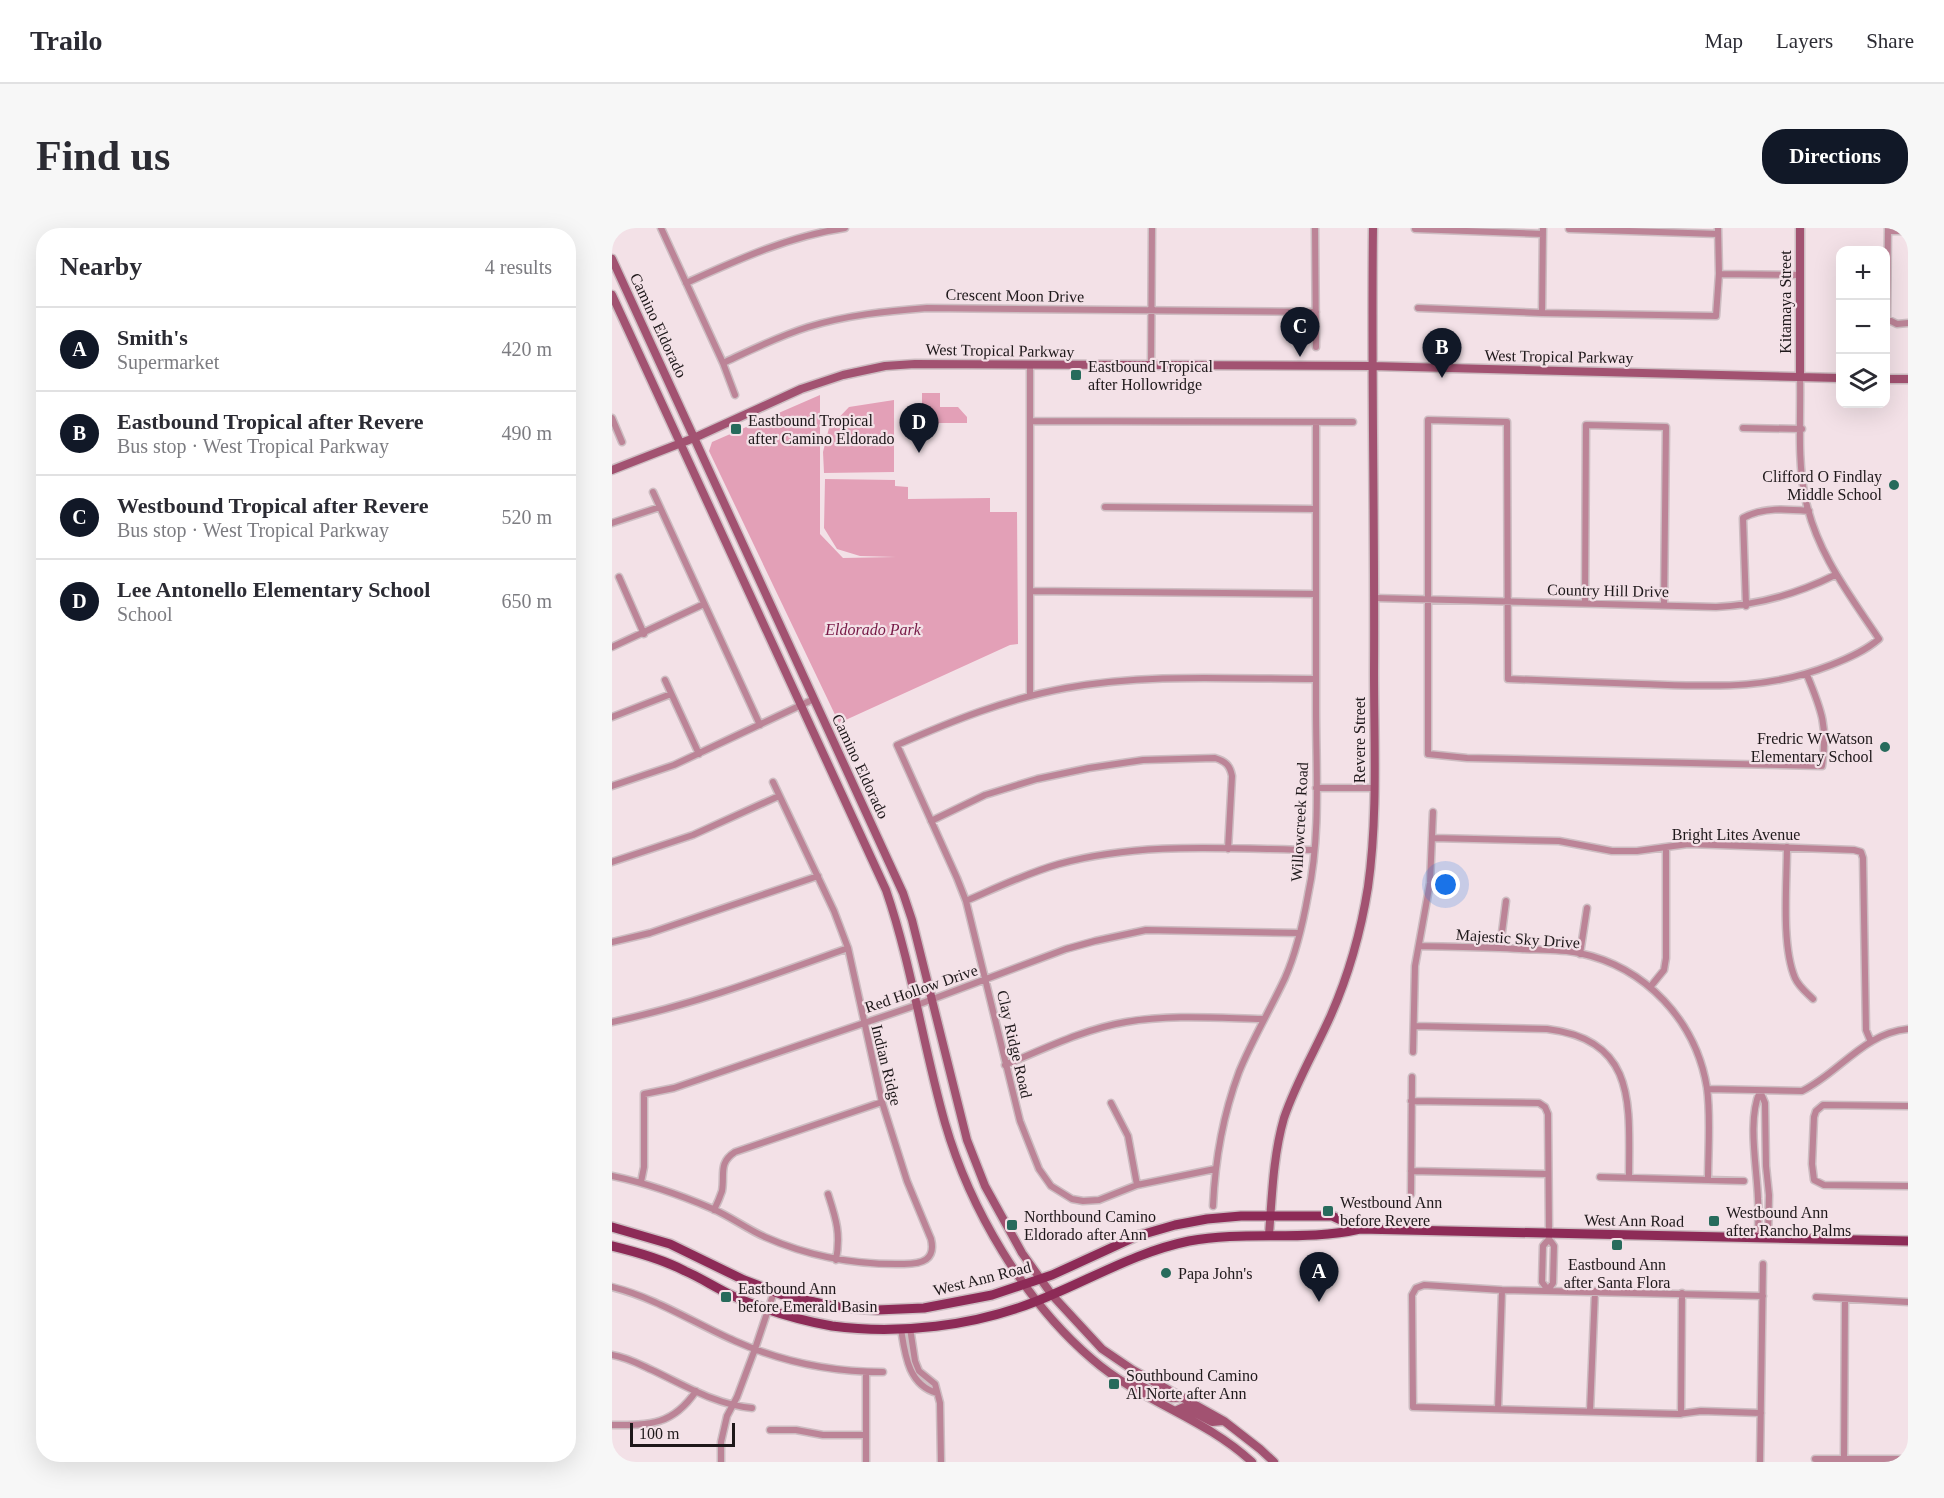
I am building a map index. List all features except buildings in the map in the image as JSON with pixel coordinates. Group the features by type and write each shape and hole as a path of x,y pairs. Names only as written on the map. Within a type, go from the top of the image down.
{"main road":[{"name":"Revere Street","path":"1269,1235 1274,1166 1284,1121 1338,996 1358,938 1371,862 1375,598 1373,228"},
{"name":"Kitamaya Street","path":"1800,228 1800,377"},
{"name":"Camino Eldorado","path":"612,259 903,893 912,920 960,1117 974,1160 1002,1217 1052,1295 1102,1349 1120,1363 1224,1421"},
{"name":"Camino Eldorado","path":"612,295 886,890 901,935 939,1100 955,1153 988,1225 1036,1301 1081,1350 1119,1379"},
{"name":"West Tropical Parkway","path":"612,470 694,438 797,390 843,375 885,366 915,364 1372,366 1836,378"},
{"path":"1890,379 1908,379"},
{"name":"West Ann Road","path":"612,1227 670,1244 774,1292 832,1306 890,1310 942,1305 992,1295 1025,1285 1116,1244 1156,1230 1216,1218 1271,1215 1332,1216 1360,1229"},
{"name":"West Ann Road","path":"612,1246 674,1266 732,1296 768,1310 832,1326 860,1329 905,1329 975,1318 1036,1301 1160,1248 1212,1238 1335,1234 1360,1229 1549,1236 1908,1241"},
{"path":"1119,1379 1139,1384 1174,1399 1181,1397"},
{"path":"1119,1379 1210,1432 1252,1462"},
{"path":"1175,1411 1184,1407 1212,1422 1224,1421 1274,1462"}],"street":[{"path":"661,228 723,363 735,395"},
{"path":"686,283 743,258 800,238 845,228"},
{"path":"1150,366 1152,228"},
{"path":"1315,228 1316,347"},
{"path":"1415,229 1543,231 1542,313"},
{"path":"1418,308 1716,316 1719,274 1718,231 1569,229"},
{"path":"1908,231 1888,229 1887,314 1887,319 1890,321 1897,324 1908,323"},
{"path":"1719,274 1800,275"},
{"name":"Crescent Moon Drive","path":"723,363 809,327 850,316 885,311 927,308 1316,312"},
{"path":"1030,365 1030,695 1107,682 1148,678 1316,680"},
{"path":"1800,377 1802,473 1809,512 1822,549 1835,575 1880,639 1866,650 1807,675 1764,684 1704,686 1508,680 1507,422 1428,420 1428,754 1467,758 1822,766 1826,742 1821,710 1807,675"},
{"path":"612,418 622,442"},
{"path":"1030,421 1353,422"},
{"name":"Willowcreek Road","path":"1213,1206 1215,1169 1225,1117 1238,1074 1285,977 1309,894 1314,850 1316,788 1316,422"},
{"path":"1585,603 1586,425 1666,427 1664,605"},
{"path":"1743,428 1802,429"},
{"path":"653,492 760,725"},
{"path":"612,523 660,507"},
{"path":"1105,507 1316,509"},
{"path":"1746,606 1743,518 1764,511 1809,512"},
{"name":"Country Hill Drive","path":"1375,598 1746,606 1806,590 1835,575"},
{"path":"619,577 644,634"},
{"path":"1030,591 1316,594"},
{"path":"612,647 704,604"},
{"path":"665,680 699,754"},
{"path":"612,717 671,694"},
{"name":"Clay Ridge Road","path":"1030,695 961,717 897,745 966,902 1005,1065 1020,1121 1031,1151 1039,1169 1052,1186 1068,1197 1089,1201 1106,1198 1137,1185 1215,1169"},
{"path":"612,786 699,754 814,699"},
{"path":"931,821 985,795 1037,779 1143,760 1215,758 1228,764 1232,776 1228,849"},
{"name":"Indian Ridge","path":"773,782 834,911 848,948 882,1102 907,1181 933,1247 931,1255 918,1264 877,1265 836,1260"},
{"path":"1316,788 1373,788"},
{"path":"612,861 693,835 779,796"},
{"path":"1413,1052 1415,966 1430,883 1433,812"},
{"name":"Bright Lites Avenue","path":"1433,838 1559,841 1612,851 1637,851 1688,844 1861,852 1863,858 1866,1030 1871,1042"},
{"path":"1651,986 1664,970 1666,957 1665,847"},
{"path":"1787,847 1787,930 1791,965 1801,988 1813,999"},
{"path":"966,902 1018,878 1060,864 1110,853 1154,849 1314,850"},
{"path":"612,942 650,933 818,876"},
{"path":"1500,948 1506,901"},
{"path":"1580,954 1587,908"},
{"name":"Red Hollow Drive","path":"641,1182 644,1167 644,1094 674,1088 917,1005 1066,949 1146,930 1299,933"},
{"name":"Majestic Sky Drive","path":"1419,946 1500,948 1580,954 1611,963 1651,986 1677,1016 1688,1033 1701,1064 1707,1089 1708,1180"},
{"path":"612,1022 657,1013 720,994 848,948"},
{"path":"1005,1065 1089,1031 1124,1022 1159,1017 1263,1019"},
{"path":"1414,1026 1536,1028 1568,1031 1585,1038 1603,1050 1619,1069 1626,1089 1629,1105 1629,1178"},
{"path":"1707,1089 1802,1091 1813,1086 1871,1042 1886,1034 1908,1029"},
{"path":"1411,1194 1412,1077"},
{"path":"1760,1091 1755,1103 1755,1173 1763,1238"},
{"path":"1760,1091 1766,1103 1766,1166 1769,1195 1763,1238"},
{"path":"1411,1101 1539,1103 1545,1107 1548,1114 1549,1236 1554,1246 1553,1283 1548,1290"},
{"path":"714,1210 722,1192 723,1164 727,1157 735,1152 882,1102"},
{"path":"1111,1103 1128,1136 1137,1185"},
{"path":"1908,1106 1828,1104 1819,1108 1814,1117 1812,1164 1814,1180 1824,1185 1908,1186"},
{"path":"1411,1171 1548,1174"},
{"path":"612,1176 641,1182 714,1210 765,1237 815,1256 836,1260 839,1241 838,1224 828,1194"},
{"path":"1600,1177 1744,1181"},
{"path":"1548,1290 1542,1282 1543,1246 1549,1236"},
{"path":"1760,1462 1763,1264"},
{"path":"1761,1413 1701,1411 1681,1414 1413,1407 1412,1295 1416,1288 1424,1285 1502,1290 1763,1296"},
{"path":"612,1287 652,1300 755,1349 785,1360 825,1368 883,1372"},
{"path":"1498,1409 1502,1290"},
{"path":"1590,1412 1595,1291"},
{"path":"721,1462 723,1429 755,1349 774,1292"},
{"path":"1681,1414 1682,1293"},
{"path":"1816,1297 1908,1302"},
{"path":"1844,1458 1845,1299"},
{"path":"905,1329 909,1370 923,1385 938,1393 941,1462"},
{"path":"612,1355 631,1360 696,1391 732,1405 752,1408"},
{"path":"866,1372 866,1462"},
{"path":"612,1425 654,1424 666,1420 688,1403 696,1391"},
{"path":"770,1430 796,1430 823,1435 866,1435"},
{"path":"1815,1459 1908,1459"}],"green space":[{"path":"922,393 940,393 940,407 958,407 967,417 967,423 922,425"},
{"name":"Eldorado Park","path":"820,395 820,534 843,558 896,557 860,556 837,549 824,528 825,479 895,480 895,486 908,487 908,499 990,498 990,512 1017,512 1018,644 1010,645 839,723 709,451 712,442"},
{"path":"894,400 894,472 824,473 823,452 829,428 849,407"}],"place":[{"name":"Westbound Tropical after Revere","path":"1300,357"},
{"name":"Eastbound Tropical after Hollowridge","path":"1076,375"},
{"name":"Eastbound Tropical after Revere","path":"1442,378"},
{"name":"Eastbound Tropical after Camino Eldorado","path":"736,429"},
{"name":"Lee Antonello Elementary School","path":"919,453"},
{"name":"Clifford O Findlay Middle School","path":"1894,485"},
{"name":"Fredric W Watson Elementary School","path":"1885,747"},
{"name":"Westbound Ann before Revere","path":"1328,1211"},
{"name":"Westbound Ann after Rancho Palms","path":"1714,1221"},
{"name":"Northbound Camino Eldorado after Ann","path":"1012,1225"},
{"name":"Eastbound Ann after Santa Flora","path":"1617,1245"},
{"name":"Papa John's","path":"1166,1273"},
{"name":"Eastbound Ann before Emerald Basin","path":"726,1297"},
{"name":"Smith's","path":"1319,1302"},
{"name":"Southbound Camino Al Norte after Ann","path":"1114,1384"}]}
